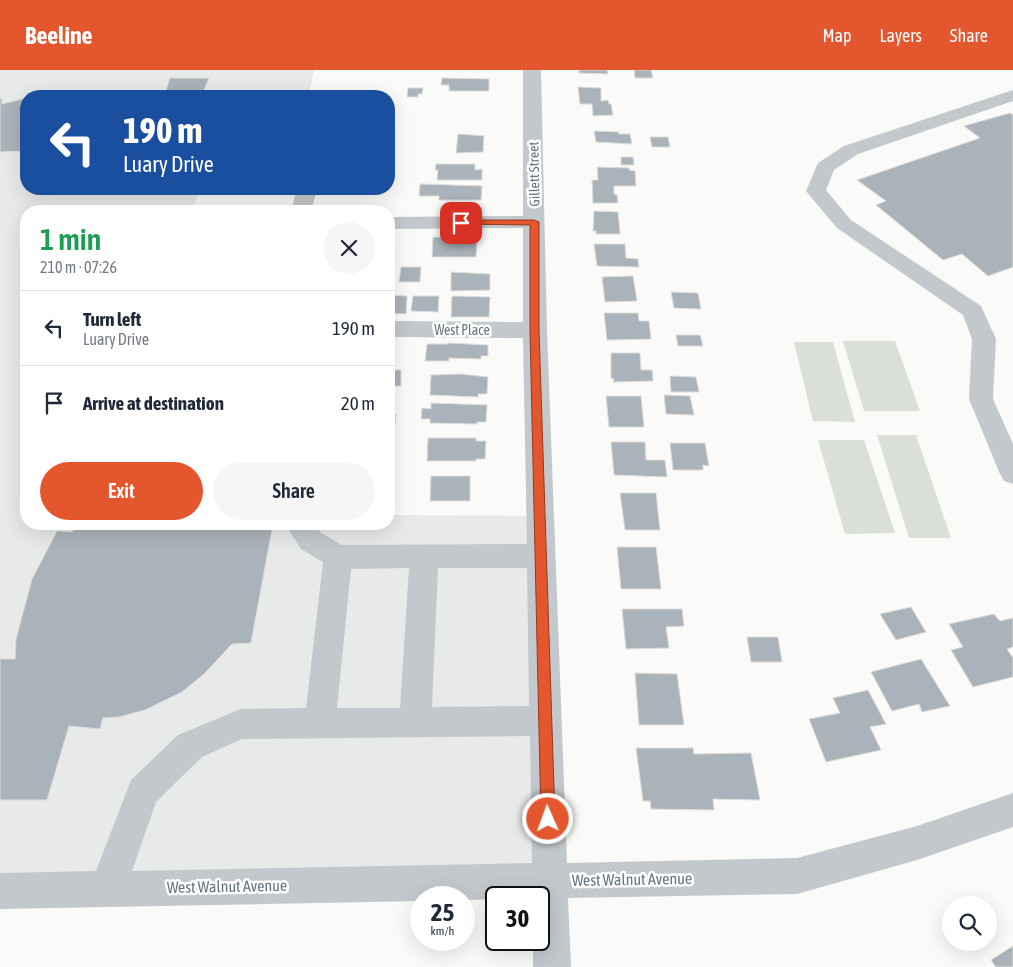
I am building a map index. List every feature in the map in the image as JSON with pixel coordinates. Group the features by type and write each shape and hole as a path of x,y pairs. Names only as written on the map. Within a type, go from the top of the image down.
{"street":[{"name":"Gillett Street","path":"532,70 535,330 552,967"},
{"path":"1013,95 851,150 825,167 816,192 844,224 973,311 984,339 981,399 1002,425 1013,474"},
{"path":"395,223 534,222"},
{"name":"West Place","path":"395,330 535,330"},
{"path":"303,530 310,541 338,557 541,556"},
{"path":"415,722 424,556"},
{"path":"320,724 338,557"},
{"path":"108,888 143,792 190,746 241,724 545,721"},
{"name":"West Walnut Avenue","path":"0,891 797,876 917,843 1013,810"}],"shaded area":[{"path":"0,70 314,70 310,90 20,90 20,195 198,195 194,205 20,205 20,530 395,530 395,515 540,516 550,880 0,891"},
{"path":"843,341 895,341 920,411 864,411"},
{"path":"794,342 833,342 855,422 813,421"},
{"path":"877,435 916,435 951,538 909,538"},
{"path":"818,440 864,440 895,533 845,534"}],"building":[{"path":"579,70 607,70 608,74 579,73"},
{"path":"634,70 651,70 653,78 635,78"},
{"path":"170,78 209,78 204,90 166,90"},
{"path":"442,78 489,79 489,91 449,91 449,85 441,85"},
{"path":"578,87 601,88 601,101 608,100 609,104 611,104 613,115 593,116 592,104 580,104"},
{"path":"408,88 423,88 422,94 418,94 418,97 407,97"},
{"path":"0,98 2,98 2,104 20,100 20,151 0,152"},
{"path":"1010,113 1013,115 1013,267 988,276 962,254 943,260 876,205 886,201 857,180 980,138 964,126"},
{"path":"594,131 630,134 632,144 596,142"},
{"path":"458,134 484,136 483,152 456,153"},
{"path":"650,137 668,137 670,147 652,147"},
{"path":"621,157 633,157 634,165 621,165"},
{"path":"436,164 475,164 475,170 482,169 482,180 437,180 438,170 435,170"},
{"path":"597,167 629,168 629,170 635,171 636,186 614,186 614,194 617,195 618,203 593,203 592,180 598,180"},
{"path":"420,184 482,186 481,200 439,200 439,196 419,196"},
{"path":"594,211 618,212 620,234 596,234 596,231 593,231"},
{"path":"433,237 477,239 476,257 432,257"},
{"path":"594,244 625,244 626,258 638,259 639,267 597,266"},
{"path":"401,267 421,267 420,282 399,282"},
{"path":"451,272 490,274 490,290 451,291"},
{"path":"633,276 637,301 605,302 602,277"},
{"path":"671,292 698,293 701,309 674,308"},
{"path":"395,295 407,296 406,314 395,313"},
{"path":"413,296 439,296 438,312 411,311"},
{"path":"452,296 490,297 489,317 451,317"},
{"path":"604,313 638,313 639,321 649,321 651,339 607,340"},
{"path":"676,335 700,335 703,346 678,346"},
{"path":"427,344 488,345 488,356 481,356 481,359 449,358 449,361 425,361"},
{"path":"611,353 640,353 641,370 652,370 653,381 613,382 614,379 611,378"},
{"path":"395,370 401,370 401,386 395,386"},
{"path":"461,374 488,377 487,394 478,394 478,397 430,395 431,375"},
{"path":"670,376 696,377 699,392 671,392"},
{"path":"664,395 690,396 694,415 666,414"},
{"path":"606,396 641,396 644,427 609,427"},
{"path":"431,403 487,405 486,422 477,422 477,424 430,423 430,419 421,419 422,408 431,409"},
{"path":"428,438 476,438 476,441 486,441 485,459 476,459 476,461 427,461"},
{"path":"611,442 645,442 646,460 665,460 667,477 614,475"},
{"path":"670,443 705,443 709,466 703,465 703,470 673,470"},
{"path":"431,476 470,476 470,501 430,501"},
{"path":"620,493 656,493 660,530 625,530"},
{"path":"73,530 272,530 251,643 232,644 204,674 182,692 145,710 119,717 103,718 100,729 69,726 47,800 0,800 0,659 15,659 16,639 32,579 57,531 72,532"},
{"path":"617,547 656,547 661,589 621,589"},
{"path":"911,607 926,632 896,640 880,614"},
{"path":"622,609 682,609 684,626 666,627 669,648 626,649"},
{"path":"994,614 1000,621 1013,618 1013,647 1007,649 1013,658 1013,677 973,687 951,650 963,647 949,624"},
{"path":"747,637 778,637 782,662 751,662"},
{"path":"921,659 950,706 922,712 919,704 892,711 871,672"},
{"path":"635,673 677,674 684,725 639,725"},
{"path":"868,690 886,724 870,727 881,750 826,762 809,719 840,713 833,698"},
{"path":"636,748 693,748 694,754 751,753 760,800 713,799 714,810 651,809 650,801 643,801"},
{"path":"1013,946 1013,967 996,967 991,960"}],"route":[{"path":"461,223 534,222 535,330 548,819"}]}
